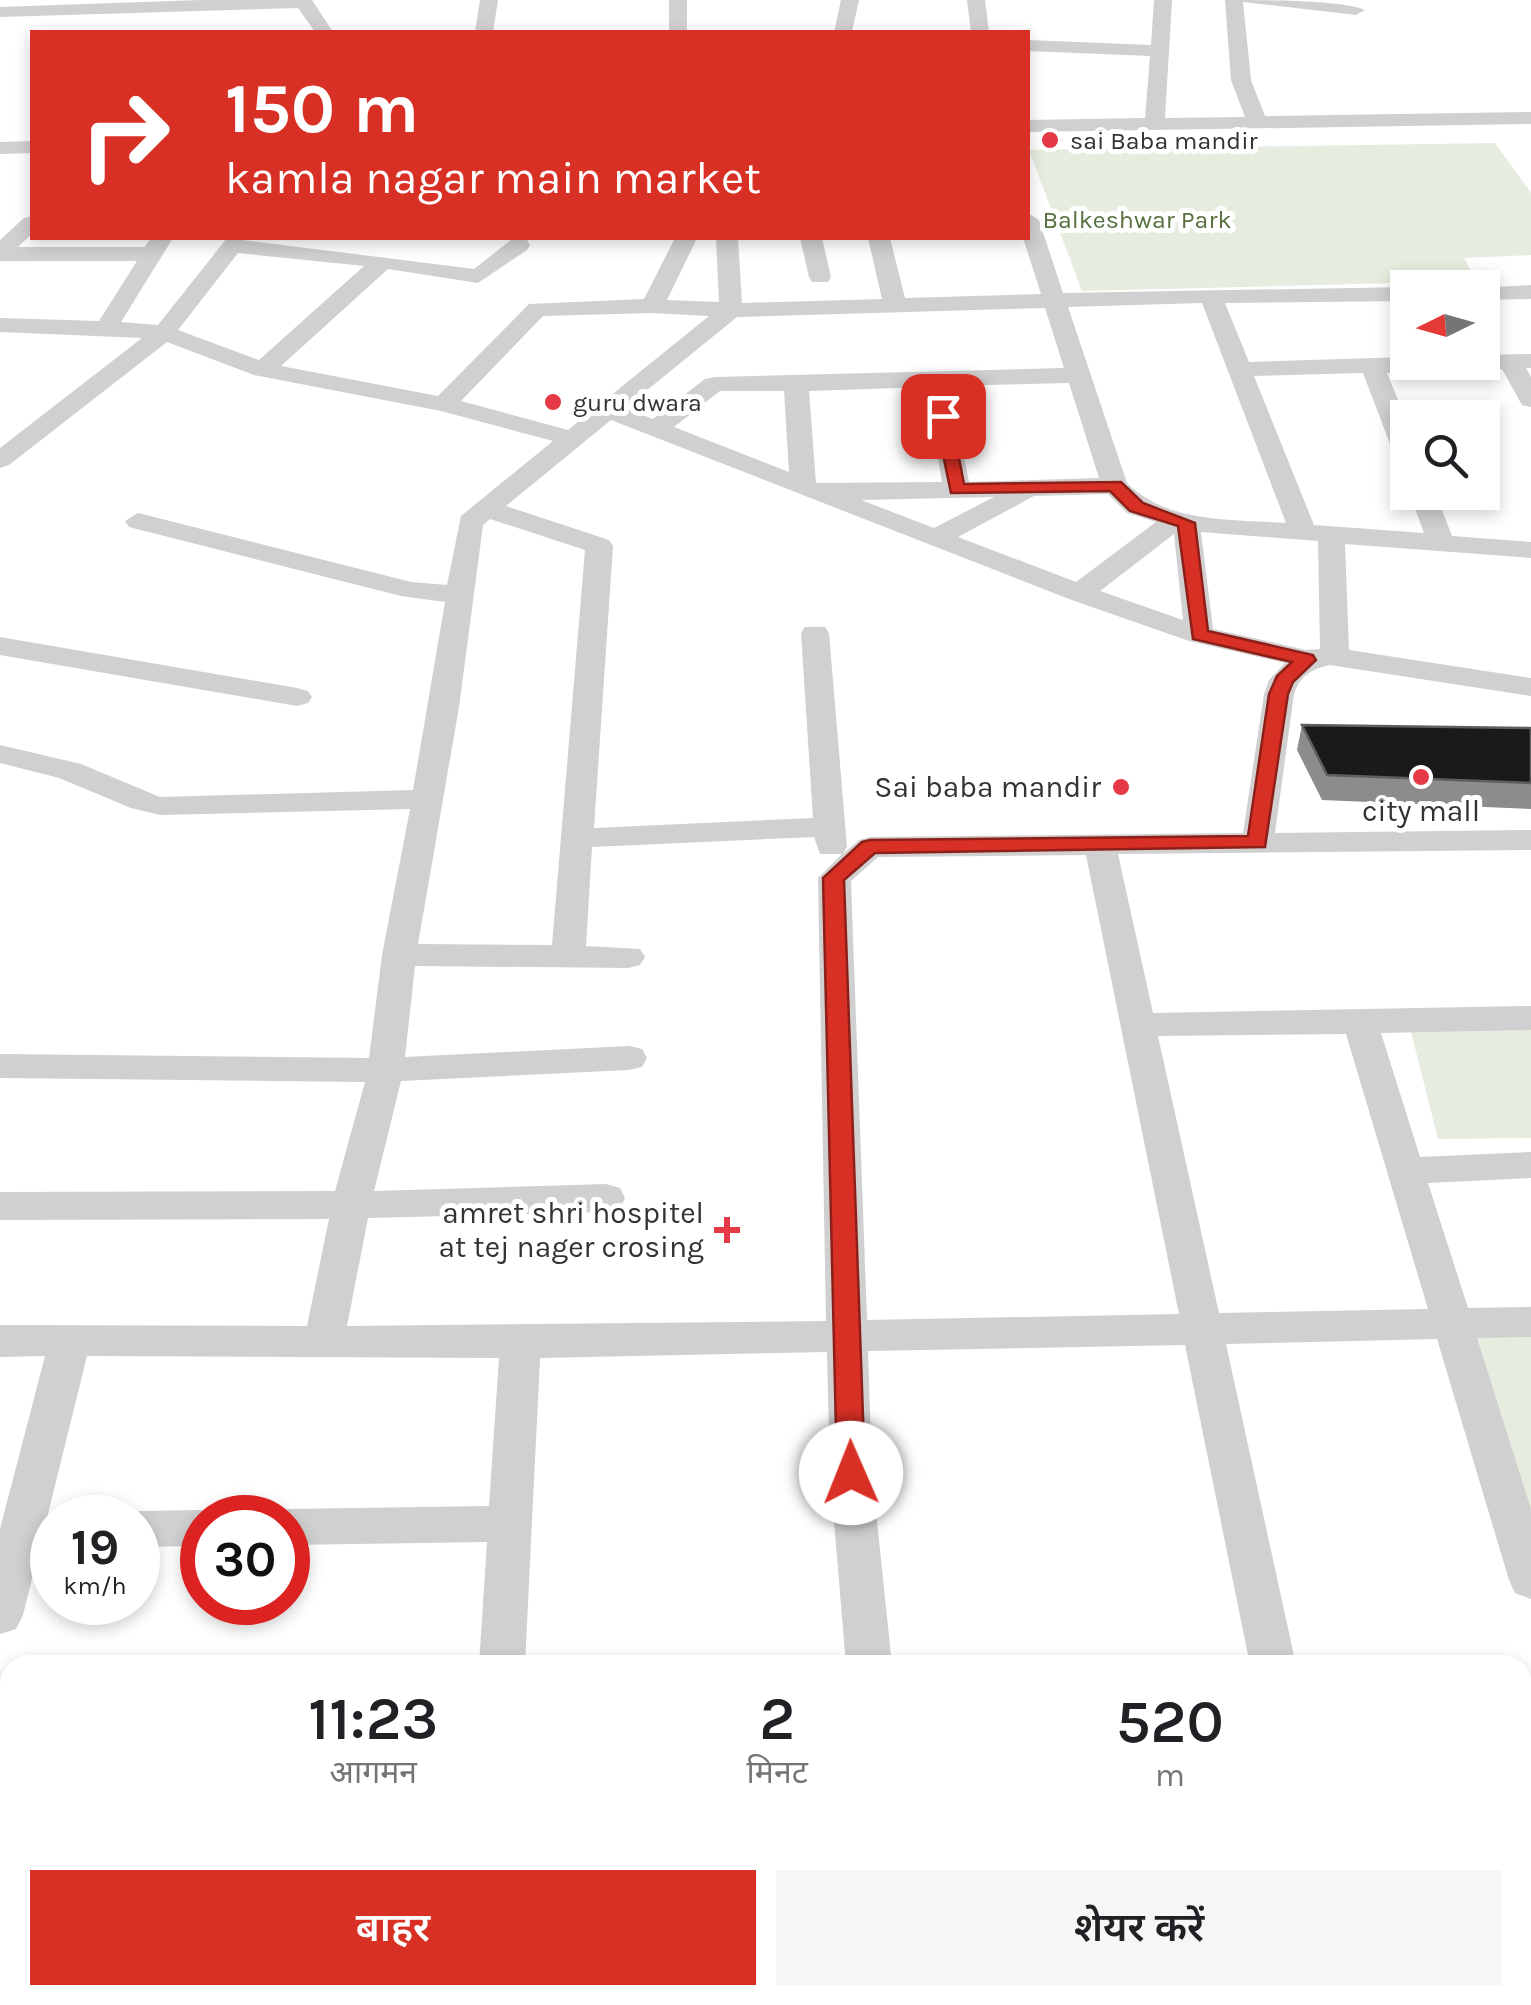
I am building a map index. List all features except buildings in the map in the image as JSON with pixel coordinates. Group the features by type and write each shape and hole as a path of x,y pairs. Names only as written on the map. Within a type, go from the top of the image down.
{"street":[{"path":"484,30 489,0"},
{"path":"678,0 678,30"},
{"path":"844,30 850,0"},
{"path":"976,0 980,30"},
{"path":"1155,124 1163,0"},
{"path":"1234,0 1241,80 1258,122"},
{"path":"1250,0 1356,10"},
{"path":"0,12 303,1 323,30"},
{"path":"165,30 171,8"},
{"path":"1030,44 1158,52"},
{"path":"1030,126 1531,118"},
{"path":"0,148 30,147"},
{"path":"1030,227 1115,486 1136,507 1180,522 1531,550"},
{"path":"0,253 18,230"},
{"path":"652,306 685,240"},
{"path":"728,240 731,310"},
{"path":"811,240 820,277"},
{"path":"879,240 894,305"},
{"path":"0,460 12,437 164,333 235,242 478,276 519,245"},
{"path":"0,253 157,246"},
{"path":"106,328 157,246"},
{"path":"263,370 382,260"},
{"path":"1500,293 1531,292"},
{"path":"444,404 537,309 652,306 731,310 1052,299 1390,294"},
{"path":"1212,296 1239,368 1317,532 1320,658"},
{"path":"324,1342 351,1205 386,1070 399,956 444,708 466,530 731,310"},
{"path":"0,324 164,333 263,370 444,404 573,439"},
{"path":"1520,361 1531,400"},
{"path":"1239,368 1390,365"},
{"path":"1372,366 1390,412"},
{"path":"655,429 714,384 1078,375"},
{"path":"937,380 957,490"},
{"path":"796,384 811,490"},
{"path":"608,410 1079,593 1200,635 1320,658 1531,687"},
{"path":"811,490 1115,486"},
{"path":"936,538 1030,488"},
{"path":"487,509 599,546 568,956"},
{"path":"1429,510 1441,542"},
{"path":"138,521 411,590 458,595"},
{"path":"1079,593 1180,522"},
{"path":"1180,522 1200,635"},
{"path":"815,633 834,878 851,1473 868,1655"},
{"path":"0,646 297,697"},
{"path":"1258,843 1279,694 1284,680 1320,658"},
{"path":"0,754 56,765 97,780 138,803 160,806 425,799"},
{"path":"576,838 829,827"},
{"path":"834,878 870,847 1531,840"},
{"path":"1100,844 1272,1655"},
{"path":"399,956 628,957"},
{"path":"1139,1024 1531,1018"},
{"path":"1360,1022 1531,1580"},
{"path":"0,1066 386,1070 629,1058"},
{"path":"1404,1170 1531,1165"},
{"path":"0,1206 351,1205 606,1198"},
{"path":"0,1342 520,1343 850,1333 1531,1322"},
{"path":"43,1495 70,1340"},
{"path":"502,1655 520,1343"},
{"path":"310,1527 508,1524"},
{"path":"1,1608 30,1545"}],"green space":[{"name":"Balkeshwar Park","path":"1495,143 1531,193 1531,255 1464,258 1471,270 1390,270 1390,283 1082,291 1030,153"},
{"path":"1531,1027 1531,1138 1438,1139 1410,1028"},
{"path":"1531,1336 1531,1519 1474,1337"}],"place":[{"name":"sai Baba mandir","path":"1050,140"},
{"name":"guru dwara","path":"553,402"},
{"name":"city mall","path":"1421,777"},
{"name":"Sai baba mandir","path":"1121,787"},
{"name":"amret shri hospitel at tej nager crosing","path":"727,1230"}],"route":[{"path":"851,1473 834,878 870,847 1258,843 1279,694 1284,680 1306,660 1200,635 1186,523 1136,507 1115,486 957,490 943,416"}]}
